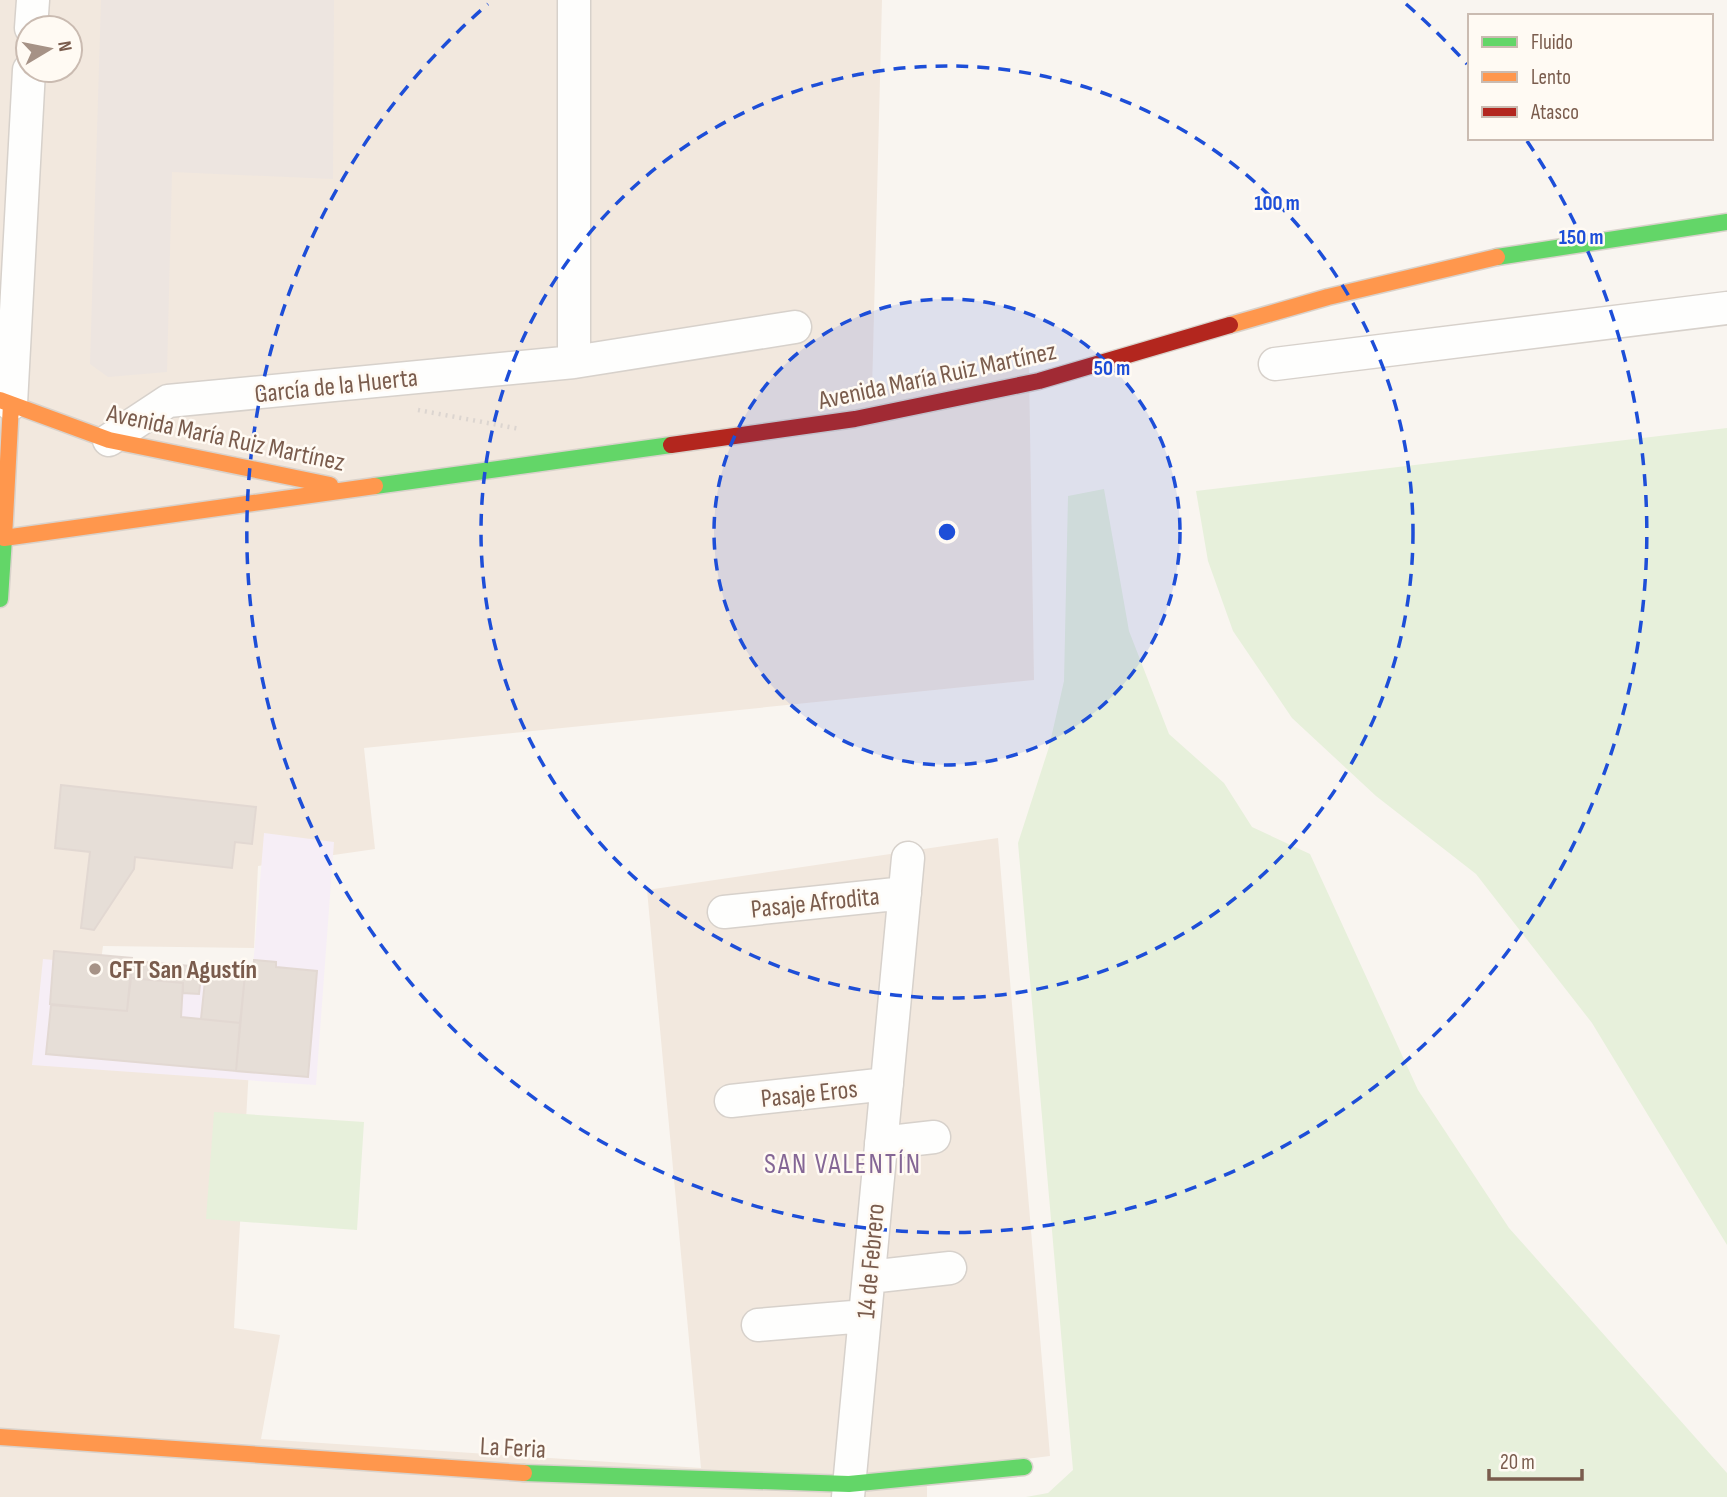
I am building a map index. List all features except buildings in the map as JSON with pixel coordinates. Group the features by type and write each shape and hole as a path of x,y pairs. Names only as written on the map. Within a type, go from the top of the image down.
{"main road":[{"name":"Avenida María Ruiz Martínez","path":"4,538 776,431 946,402 1132,356 1328,297 1514,253 1727,222"},
{"name":"Avenida María Ruiz Martínez","path":"5,402 109,440 352,490"},
{"path":"0,599 4,538 5,402"},
{"name":"La Feria","path":"0,1437 506,1484 849,1491 1024,1467"}],"street":[{"path":"574,0 574,362"},
{"path":"5,402 18,84"},
{"path":"1275,364 1727,308"},
{"name":"García de la Huerta","path":"109,440 168,401 574,362 794,327"},
{"name":"14 de Febrero","path":"849,1491 908,858"},
{"name":"Pasaje Afrodita","path":"724,912 905,893"},
{"name":"Pasaje Eros","path":"732,1101 887,1084"},
{"path":"881,1143 934,1137"},
{"path":"869,1277 950,1268"},
{"path":"758,1325 865,1317"}],"path":[{"path":"414,409 505,428 528,429"}],"shaded area":[{"path":"0,0 882,0 872,392 1029,367 1034,680 364,748 375,849 258,866 254,948 103,946 89,1046 249,1068 234,1328 280,1335 261,1439 701,1468 647,890 998,838 1050,1456 927,1471 927,1497 0,1497"},
{"path":"101,0 334,0 333,179 172,172 167,372 108,377 90,364"},
{"name":"CFT San Agustín","path":"264,833 334,842 316,1085 32,1065 43,959 252,979"}],"green space":[{"path":"1727,428 1727,1245 1592,1023 1476,874 1376,796 1292,718 1233,631 1208,561 1196,491"},
{"path":"1104,489 1129,631 1169,734 1224,783 1252,827 1310,854 1418,1090 1509,1228 1727,1473 1727,1497 1026,1497 1048,1493 1073,1470 1018,843 1049,747 1064,681 1068,496"},
{"path":"214,1112 364,1122 357,1230 206,1219"}],"traffic: fast":[{"path":"1497,257 1727,222"},
{"path":"375,486 671,445"},
{"path":"0,599 4,538"},
{"path":"524,1473 849,1484 1024,1467"}],"traffic: slow":[{"path":"1230,325 1328,297 1497,257"},
{"path":"0,400 109,440 330,485"},
{"path":"11,404 4,538 375,486"},
{"path":"0,1437 524,1473"}],"traffic: jam":[{"path":"671,445 855,419 1039,381 1230,325"}],"place":[{"name":"CFT San Agustín","path":"95,969"}],"district":[{"name":"SAN VALENTÍN","path":"843,1163"}]}
